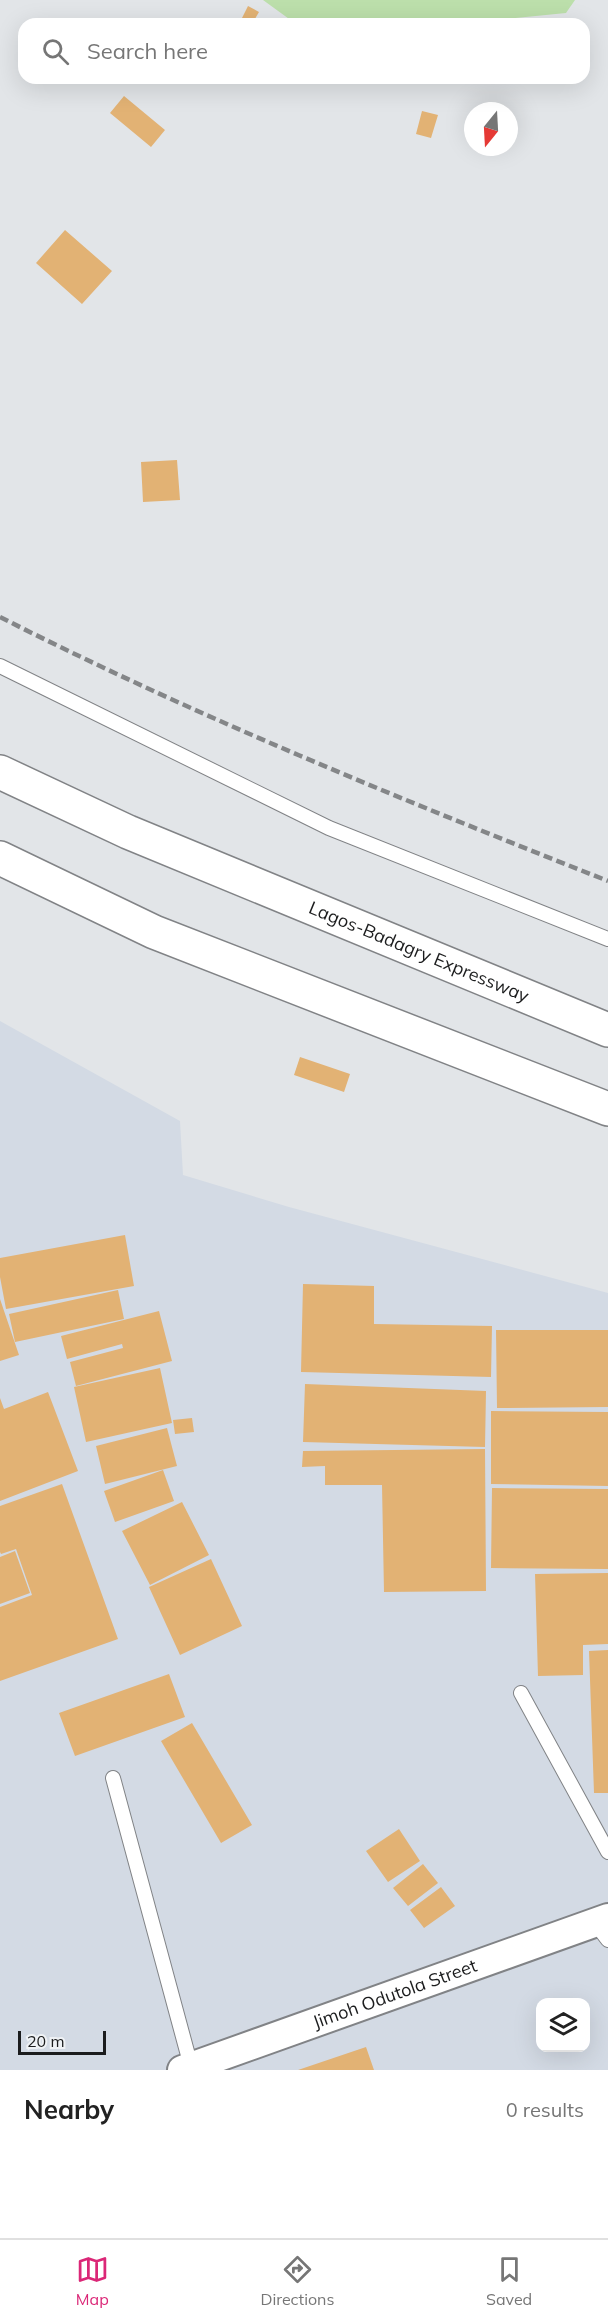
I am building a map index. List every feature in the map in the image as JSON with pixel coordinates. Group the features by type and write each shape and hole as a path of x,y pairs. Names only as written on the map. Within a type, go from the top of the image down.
{"highway":[{"name":"Lagos-Badagry Expressway","path":"0,772 139,837 608,1030"},
{"path":"0,858 154,932 608,1109"}],"street":[{"name":"Jimoh Odutola Street","path":"188,2069 604,1927"}],"lane":[{"path":"0,666 329,828 608,939"},
{"path":"521,1693 608,1852"},
{"path":"113,1778 188,2069"}],"shaded area":[{"path":"0,1021 180,1121 183,1175 289,1207 608,1293 608,2070 0,2070"}],"green space":[{"path":"263,0 575,0 566,13 515,18 288,18"}],"building":[{"path":"248,6 259,12 256,18 242,18"},
{"path":"124,96 165,130 151,147 110,113"},
{"path":"422,111 438,115 431,138 416,134"},
{"path":"65,230 112,271 82,304 36,263"},
{"path":"177,460 180,500 143,502 141,462"},
{"path":"300,1057 350,1074 344,1092 294,1075"},
{"path":"125,1235 134,1286 6,1309 0,1277 0,1258"},
{"path":"303,1284 374,1286 374,1324 492,1326 491,1377 301,1372"},
{"path":"118,1290 124,1319 15,1342 9,1314"},
{"path":"0,1299 19,1355 0,1361"},
{"path":"159,1311 172,1361 76,1386 70,1362 123,1348 122,1344 67,1359 61,1336"},
{"path":"496,1330 608,1330 608,1407 497,1408"},
{"path":"160,1368 172,1423 86,1442 74,1387"},
{"path":"305,1384 486,1391 485,1447 303,1442"},
{"path":"48,1392 78,1471 0,1501 0,1398 4,1409"},
{"path":"491,1411 608,1412 608,1486 491,1484"},
{"path":"192,1418 194,1432 175,1434 173,1420"},
{"path":"167,1428 177,1466 105,1484 96,1446"},
{"path":"485,1449 486,1591 384,1592 382,1485 325,1485 325,1466 302,1467 303,1451"},
{"path":"163,1470 174,1501 115,1522 104,1491"},
{"path":"62,1484 118,1639 0,1681 0,1607 32,1595 16,1549 1,1554 0,1552 0,1506"},
{"path":"492,1488 608,1489 608,1569 491,1568"},
{"path":"182,1502 209,1555 150,1585 122,1531"},
{"path":"15,1551 30,1593 0,1604 0,1557"},
{"path":"211,1559 242,1626 180,1655 149,1587"},
{"path":"608,1573 608,1644 583,1645 583,1675 538,1676 535,1574"},
{"path":"608,1650 608,1793 594,1793 589,1651"},
{"path":"169,1674 185,1717 75,1756 59,1713"},
{"path":"192,1723 252,1825 221,1843 161,1741"},
{"path":"399,1829 420,1861 388,1882 366,1851"},
{"path":"423,1864 438,1883 408,1906 393,1888"},
{"path":"441,1887 455,1906 424,1928 410,1910"},
{"path":"366,2047 374,2070 298,2070"}],"railway":[{"path":"0,617 74,654 225,723 454,820 608,881"}]}
